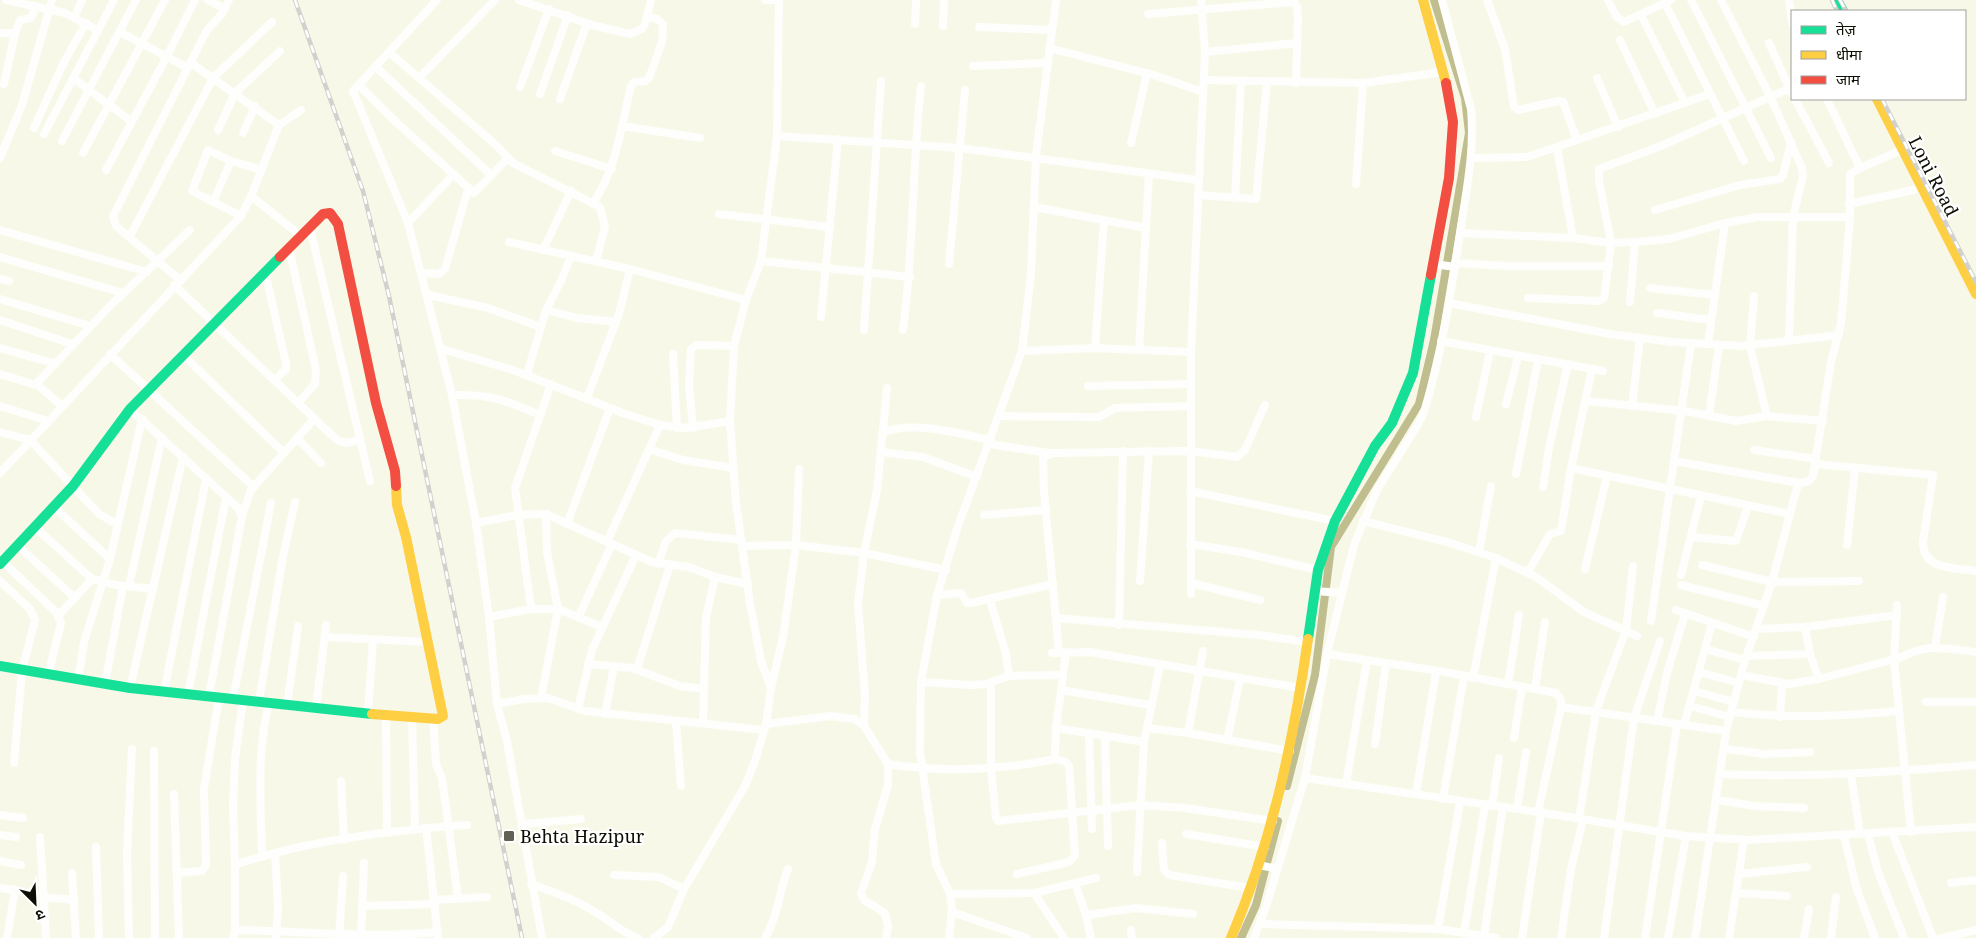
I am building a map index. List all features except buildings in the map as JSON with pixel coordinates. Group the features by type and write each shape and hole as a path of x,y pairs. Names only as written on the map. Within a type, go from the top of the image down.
{"main road":[{"path":"1231,938 1250,888 1269,867 1265,847 1290,751 1307,642 1319,592 1318,570 1335,521 1375,446 1392,423 1407,389 1447,265 1452,146 1450,105 1423,0"},
{"name":"Loni Road","path":"1877,100 1976,294"},
{"name":"Loni Road","path":"1887,100 1976,274"},
{"path":"0,666 130,688 386,716 441,718 444,712 406,537 398,511 395,472 376,403 338,224 335,218 327,212 323,214 182,354 130,409 73,486 1,562"}],"street":[{"path":"6,0 74,16 97,30"},
{"path":"0,156 22,105 52,0"},
{"path":"74,16 82,0"},
{"path":"44,134 114,0"},
{"path":"62,141 136,0"},
{"path":"83,153 165,0"},
{"path":"106,170 195,0"},
{"path":"208,0 225,8"},
{"path":"229,0 225,8 210,24 113,216 116,226 159,262 214,322 314,419 342,443 360,440"},
{"path":"437,0 353,91 408,223 442,349 476,523 489,617 497,704 507,742 523,824 531,884 542,938"},
{"path":"420,77 495,0"},
{"path":"519,0 587,23 630,34 642,29 648,17 651,0"},
{"path":"765,0 779,0 777,136 761,261 746,300 734,346 730,421 733,468 748,584 761,661 771,688"},
{"path":"914,24 916,0"},
{"path":"943,26 944,0"},
{"path":"948,938 952,912 950,894 936,864 922,770 919,719 921,682 937,595 957,529 1022,351 1031,273 1036,156 1056,0"},
{"path":"1191,594 1191,352 1205,52 1201,0"},
{"path":"1254,938 1260,924 1269,867 1306,778 1327,654 1354,545 1377,490 1419,423 1430,394 1449,303 1447,265 1460,233 1472,158 1471,109 1442,0"},
{"path":"1487,0 1504,49 1514,107 1518,110 1558,101 1563,102 1577,140"},
{"path":"1608,0 1621,21 1641,15 1668,1 1722,120 1744,161"},
{"path":"1691,0 1771,158"},
{"path":"1721,0 1770,96 1803,172 1793,217 1789,340"},
{"path":"1789,0 1791,15"},
{"path":"1148,14 1294,2 1298,8 1296,83"},
{"path":"4,84 14,33 20,20 31,18 36,6"},
{"path":"520,87 549,9"},
{"path":"540,94 568,15"},
{"path":"1641,15 1685,103"},
{"path":"593,204 612,170 632,83 649,78 662,42 664,24 657,19 648,17"},
{"path":"130,236 213,78 272,22"},
{"path":"34,128 63,64 86,23"},
{"path":"560,99 587,23"},
{"path":"979,27 1052,30"},
{"path":"120,32 166,58 190,66 213,78 255,106 279,125"},
{"path":"0,33 14,33"},
{"path":"1620,40 1655,114"},
{"path":"1205,52 1297,43"},
{"path":"1528,298 1602,300 1609,266 1611,243 1599,181 1599,169 1722,120 1770,96 1791,90 1768,43"},
{"path":"1049,48 1147,73 1203,92"},
{"path":"218,130 235,93 280,51"},
{"path":"389,52 420,77 520,167 571,191 603,211 605,227 596,262"},
{"path":"973,66 1047,63"},
{"path":"376,67 492,175"},
{"path":"1204,80 1364,83 1443,72"},
{"path":"1131,143 1147,73"},
{"path":"73,78 131,121"},
{"path":"1597,78 1618,127"},
{"path":"864,330 881,81"},
{"path":"1235,197 1241,81"},
{"path":"1198,195 1256,198 1267,82"},
{"path":"1356,184 1364,83"},
{"path":"359,85 474,193 508,158"},
{"path":"904,330 910,277 916,144 921,86"},
{"path":"948,264 965,90"},
{"path":"1472,158 1527,158 1710,94"},
{"path":"1796,100 1829,163"},
{"path":"1827,100 1860,168"},
{"path":"243,133 255,106"},
{"path":"0,473 3,464 30,440 241,216 262,170 279,125 301,110"},
{"path":"622,126 700,138"},
{"path":"777,136 960,148 1036,156 1198,180"},
{"path":"821,317 838,139"},
{"path":"1656,210 1740,185 1780,178 1783,175 1791,142"},
{"path":"1557,148 1573,238"},
{"path":"241,216 192,192 208,150 230,160 262,170"},
{"path":"1674,461 1800,483 1811,480 1823,421 1831,362 1839,335 1850,217 1850,174 1902,150"},
{"path":"555,151 612,170"},
{"path":"213,202 230,160"},
{"path":"1139,349 1149,174"},
{"path":"408,223 453,175"},
{"path":"422,273 439,274 445,268 468,189"},
{"path":"1849,204 1913,190"},
{"path":"543,250 571,191"},
{"path":"251,196 301,236"},
{"path":"1034,207 1146,228"},
{"path":"719,214 830,227"},
{"path":"1460,233 1573,238 1611,243 1669,239 1725,223 1758,217 1850,217"},
{"path":"1094,348 1104,220"},
{"path":"1708,344 1725,223"},
{"path":"310,228 370,481"},
{"path":"0,230 147,272"},
{"path":"36,384 53,363 123,293 159,262 190,230"},
{"path":"509,242 630,269 746,300"},
{"path":"1630,302 1635,242"},
{"path":"289,248 316,370 315,384 298,402"},
{"path":"527,374 546,310 571,256"},
{"path":"0,257 123,293"},
{"path":"761,261 910,277"},
{"path":"1447,265 1609,266"},
{"path":"587,398 616,322 630,269"},
{"path":"265,272 286,363 286,368 275,380"},
{"path":"0,279 9,281"},
{"path":"1650,288 1715,295"},
{"path":"428,295 488,308 541,327"},
{"path":"1754,296 1750,346 1767,416"},
{"path":"0,299 90,326"},
{"path":"1449,303 1640,339 1750,346 1839,335"},
{"path":"546,310 577,318 616,322"},
{"path":"1657,313 1711,320"},
{"path":"0,320 72,344"},
{"path":"1632,406 1640,339"},
{"path":"1441,341 1518,357 1603,371"},
{"path":"1651,622 1691,343"},
{"path":"693,428 689,385 691,349 696,345 734,346"},
{"path":"1709,416 1719,345"},
{"path":"0,348 53,363"},
{"path":"1022,351 1094,348 1191,352"},
{"path":"442,349 527,374 610,408 660,425 693,428 730,421"},
{"path":"1476,417 1490,351"},
{"path":"110,354 254,487"},
{"path":"182,354 284,453"},
{"path":"673,354 677,428"},
{"path":"1506,404 1518,357"},
{"path":"1516,474 1538,360"},
{"path":"1543,487 1549,448 1568,364"},
{"path":"1528,572 1550,534 1561,531 1571,468 1592,369"},
{"path":"0,374 36,384 62,406"},
{"path":"531,609 517,515 516,483 551,384"},
{"path":"1088,386 1191,384"},
{"path":"864,726 865,696 858,615 864,553 877,490 887,388"},
{"path":"452,395 482,394 493,396 540,415"},
{"path":"1586,401 1681,411 1736,421 1767,416 1823,421"},
{"path":"883,432 900,426 938,430 1049,453 1149,450 1190,451 1230,457 1242,455 1265,405"},
{"path":"0,406 48,421"},
{"path":"999,416 1099,417 1116,408 1190,406"},
{"path":"567,524 610,408"},
{"path":"130,409 226,497 242,516"},
{"path":"78,680 84,642 104,583 142,419"},
{"path":"177,873 202,871 206,865 204,789 214,696 242,516 254,487 314,419"},
{"path":"579,616 660,425"},
{"path":"0,432 30,440 98,514 117,524"},
{"path":"105,684 126,586 162,438"},
{"path":"297,438 321,463"},
{"path":"649,449 684,460 733,468"},
{"path":"1140,581 1149,450"},
{"path":"1754,450 1855,468 1933,475 1923,542 1924,552 1926,556 1937,564 1976,570"},
{"path":"1119,625 1123,451"},
{"path":"881,452 923,457 977,477"},
{"path":"1049,453 1043,462 1062,676 1062,690 1056,728 1056,759"},
{"path":"130,688 183,457"},
{"path":"1571,468 1790,514"},
{"path":"1847,545 1855,468"},
{"path":"654,938 668,927 684,889 745,786 765,727 771,688 785,627 796,545 799,469"},
{"path":"1585,569 1606,476"},
{"path":"164,692 206,479"},
{"path":"1695,938 1725,749 1726,731 1746,658 1772,582 1800,483"},
{"path":"1479,552 1491,486"},
{"path":"1190,492 1335,521"},
{"path":"1681,575 1701,496"},
{"path":"188,694 226,497"},
{"path":"262,857 264,702 282,556 295,502"},
{"path":"271,503 238,700 233,805 236,865 234,935 342,937 438,935 426,828"},
{"path":"1691,537 1736,541 1748,506"},
{"path":"54,507 110,559"},
{"path":"984,516 1046,510"},
{"path":"476,523 517,515 546,514 658,564 689,567 716,577 748,584"},
{"path":"541,698 558,609 548,552 546,514"},
{"path":"1363,521 1496,558 1528,572 1584,612 1637,636"},
{"path":"35,527 92,579 104,583 153,589"},
{"path":"658,564 666,541 675,533 742,543 796,545 864,553 946,570"},
{"path":"1190,544 1241,552 1318,570"},
{"path":"17,546 75,598"},
{"path":"578,709 588,664 602,627 636,555"},
{"path":"1443,799 1496,558"},
{"path":"1,562 58,616 62,626 48,675"},
{"path":"637,669 670,565"},
{"path":"1702,565 1772,582 1859,581"},
{"path":"1561,938 1581,819 1596,711 1626,630 1633,566"},
{"path":"703,723 706,618 716,577"},
{"path":"58,616 92,579"},
{"path":"0,581 30,609 35,620 22,671 14,763"},
{"path":"1191,583 1260,600"},
{"path":"937,595 961,593 967,602 971,603 1053,584"},
{"path":"1681,585 1764,606"},
{"path":"1319,592 1341,593"},
{"path":"1935,648 1943,597"},
{"path":"990,600 1003,645 1009,676"},
{"path":"1897,605 1894,661 1912,832"},
{"path":"489,617 531,609 558,609 602,627"},
{"path":"1676,610 1754,637"},
{"path":"1657,722 1667,673 1685,614"},
{"path":"1508,684 1519,615"},
{"path":"1756,629 1805,627 1897,615"},
{"path":"1056,618 1119,625 1259,635 1307,642"},
{"path":"1536,689 1545,622"},
{"path":"1645,938 1681,725 1690,706 1712,623"},
{"path":"316,709 326,625"},
{"path":"287,706 298,626"},
{"path":"1805,627 1810,654 1819,680"},
{"path":"325,637 428,642"},
{"path":"368,714 373,640"},
{"path":"1604,938 1634,718 1660,641"},
{"path":"1699,672 1782,684 1819,680 1891,660 1894,661 1918,649 1935,648 1976,652"},
{"path":"1706,649 1746,658 1810,654"},
{"path":"1188,733 1203,651"},
{"path":"1059,652 1090,652 1300,688"},
{"path":"1327,654 1536,689 1556,693 1561,700 1540,812 1522,938"},
{"path":"1346,784 1366,660"},
{"path":"1375,744 1386,663"},
{"path":"588,664 637,669 680,686 704,690"},
{"path":"1136,872 1144,742 1160,665"},
{"path":"605,714 614,666"},
{"path":"1416,794 1436,672"},
{"path":"921,682 972,685 991,682 1009,676 1062,676"},
{"path":"1227,740 1240,679"},
{"path":"991,682 991,770 996,818 998,821 1141,805 1185,808 1273,821"},
{"path":"1780,717 1782,684"},
{"path":"1514,738 1522,687"},
{"path":"1062,690 1151,705"},
{"path":"1694,691 1734,702"},
{"path":"497,704 512,700 541,698 555,700 578,709 605,714 676,722 765,727 841,716 855,719 864,726 888,764 888,786 875,829 872,862 861,893 864,900 885,913 888,926 886,938"},
{"path":"1926,702 1976,702"},
{"path":"1690,706 1731,715 1780,717 1829,717 1899,711"},
{"path":"1561,707 1726,731"},
{"path":"386,716 387,832"},
{"path":"412,718 415,830"},
{"path":"433,719 436,764 442,778 458,898"},
{"path":"676,722 681,786"},
{"path":"1056,728 1144,742"},
{"path":"1146,728 1188,733 1290,751"},
{"path":"1089,734 1092,829"},
{"path":"1105,736 1108,846"},
{"path":"129,938 127,853 132,749"},
{"path":"1725,749 1765,754 1810,752"},
{"path":"154,751 155,938"},
{"path":"1517,809 1526,752"},
{"path":"1464,933 1488,805 1499,758"},
{"path":"888,764 922,770 991,770 1056,759 1068,764 1073,813 1074,859 1017,874"},
{"path":"1721,774 1852,774 1976,765"},
{"path":"1852,774 1864,834 1904,938"},
{"path":"1306,778 1460,802 1540,812 1686,836 1711,838 1744,840 1976,827"},
{"path":"341,781 344,840"},
{"path":"174,794 179,938"},
{"path":"1717,800 1755,806 1804,808"},
{"path":"1440,932 1460,802"},
{"path":"1484,936 1503,807"},
{"path":"0,815 24,818"},
{"path":"523,824 581,819"},
{"path":"236,865 275,854 387,832 467,825"},
{"path":"1892,832 1933,938"},
{"path":"1186,834 1265,847"},
{"path":"0,835 16,837"},
{"path":"1844,835 1856,887 1875,938"},
{"path":"1668,938 1686,836"},
{"path":"40,838 46,938"},
{"path":"1729,938 1744,840"},
{"path":"1162,843 1164,870 1169,875 1250,888"},
{"path":"96,847 99,938"},
{"path":"275,854 278,906 276,935"},
{"path":"0,861 22,864"},
{"path":"360,937 364,863"},
{"path":"1739,874 1807,867"},
{"path":"765,938 775,920 781,886 788,869"},
{"path":"72,873 76,938"},
{"path":"614,875 659,876 684,889"},
{"path":"342,937 343,876"},
{"path":"950,894 1034,893 1096,878"},
{"path":"1951,883 1976,880"},
{"path":"1075,883 1086,915 1091,938"},
{"path":"531,884 580,903 601,915 620,931 638,938"},
{"path":"0,888 43,897 74,900"},
{"path":"7,938 15,890"},
{"path":"1034,893 1064,938"},
{"path":"1736,893 1787,896"},
{"path":"362,906 487,897"},
{"path":"1831,938 1836,897"},
{"path":"1086,915 1136,908 1193,914"},
{"path":"1804,938 1809,909"},
{"path":"952,912 1027,938"},
{"path":"1260,924 1464,933 1496,938"},
{"path":"1942,938 1965,935 1976,930"}],"waterway":[{"path":"1287,786 1315,675 1331,547 1419,404 1434,340 1469,133 1465,98 1434,0"},
{"path":"1241,938 1256,905 1278,821"}],"railway":[{"path":"295,0 363,191 389,296 522,938"},
{"path":"1832,0 1837,10"},
{"path":"1840,0 1845,10"},
{"path":"1883,100 1976,282"}],"traffic: fast":[{"path":"1837,0 1842,10"},
{"path":"0,564 73,486 130,409 280,257"},
{"path":"1308,639 1318,570 1335,521 1375,446 1392,423 1413,373 1431,275"},
{"path":"0,666 130,688 372,714"}],"traffic: slow":[{"path":"1423,0 1446,83"},
{"path":"1878,100 1976,294"},
{"path":"372,714 438,719 443,716 406,537 397,505 396,486"},
{"path":"1231,938 1258,865 1279,791 1288,754 1308,639"}],"traffic: jam":[{"path":"1431,275 1449,178 1453,122 1446,83"},
{"path":"280,257 323,214 330,213 338,224 376,403 395,471 396,486"}],"place":[{"name":"Behta Hazipur","path":"509,836"}]}
